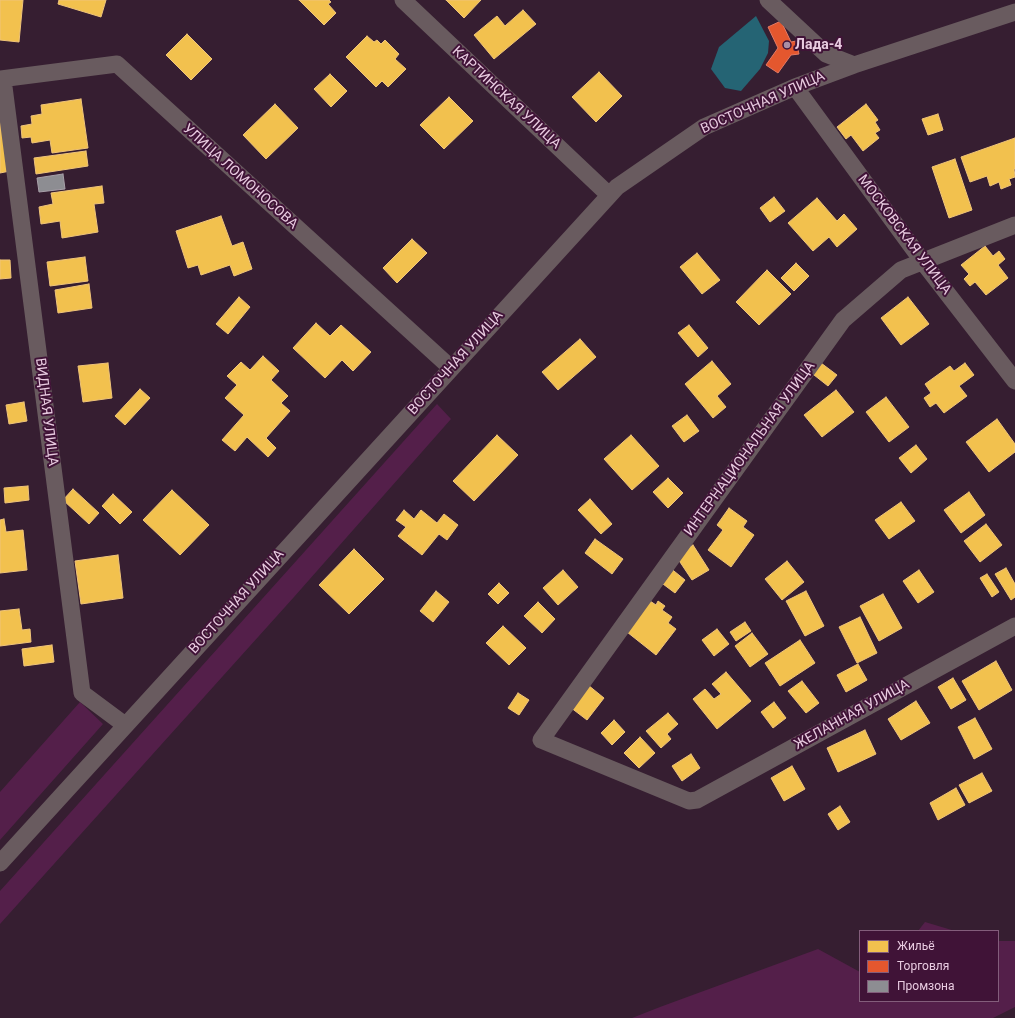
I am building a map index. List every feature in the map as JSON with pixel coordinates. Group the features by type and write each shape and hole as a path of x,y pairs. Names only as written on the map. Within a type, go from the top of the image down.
{"street":[{"name":"КАРТИНСКАЯ УЛИЦА","path":"403,0 609,195"},
{"path":"768,0 826,54 854,65"},
{"name":"ВОСТОЧНАЯ УЛИЦА","path":"0,863 617,187 704,127 795,87 854,65 1015,12"},
{"name":"УЛИЦА ЛОМОНОСОВА","path":"1,79 117,64 451,368"},
{"name":"ВИДНАЯ УЛИЦА","path":"1,79 82,693 125,726"},
{"name":"МОСКОВСКАЯ УЛИЦА","path":"795,87 923,262 1015,381"},
{"name":"ИНТЕРНАЦИОНАЛЬНАЯ УЛИЦА","path":"689,801 541,740 843,320 901,270 1015,225"},
{"name":"ЖЕЛАННАЯ УЛИЦА","path":"689,801 697,800 1015,626"}],"shaded area":[{"path":"437,404 451,419 294,597 0,924 0,891"},
{"path":"80,702 103,724 0,840 0,792"},
{"path":"925,922 952,930 919,930"},
{"path":"999,941 1015,941 1015,1007 993,1018 632,1018 818,949 859,971 859,1002 999,1002"}],"water":[{"path":"756,16 769,41 768,53 760,69 741,91 725,88 711,69 719,47"}],"building: Жильё":[{"path":"0,0 23,0 19,42 0,40"},
{"path":"59,0 106,0 101,17 58,4"},
{"path":"299,0 329,0 331,2 328,4 336,13 324,25"},
{"path":"446,0 481,0 464,18"},
{"path":"523,10 536,24 494,59 474,35 497,16 505,26"},
{"path":"187,34 212,59 191,80 166,55"},
{"path":"367,36 374,42 377,40 381,44 385,40 399,54 395,59 406,69 388,87 382,81 376,87 346,57"},
{"path":"599,72 622,96 596,122 572,97"},
{"path":"330,74 347,91 331,107 314,89"},
{"path":"449,97 473,121 444,149 420,125"},
{"path":"81,99 88,148 52,153 50,140 32,143 31,137 22,138 21,126 32,124 31,116 42,114 41,105"},
{"path":"0,100 10,171 0,173"},
{"path":"275,104 298,128 266,159 243,135"},
{"path":"866,104 878,120 875,122 880,130 875,133 879,138 863,151 851,135 846,139 837,127"},
{"path":"938,114 943,130 928,135 922,119"},
{"path":"1015,138 1015,177 1009,179 1011,185 1001,189 999,182 990,186 987,176 970,182 961,157"},
{"path":"86,151 88,166 36,174 34,158"},
{"path":"955,159 972,210 949,218 932,167"},
{"path":"102,186 104,203 94,204 98,232 62,238 60,221 41,224 39,207 53,204 51,193"},
{"path":"774,197 785,211 770,222 760,208"},
{"path":"817,198 837,221 844,214 857,229 837,247 829,237 813,251 788,223"},
{"path":"221,216 232,246 243,242 252,269 234,276 230,265 201,275 198,265 188,268 176,231"},
{"path":"412,239 427,253 397,283 383,268"},
{"path":"985,246 993,256 999,251 1005,259 998,265 1008,278 986,295 975,282 970,286 964,279 969,274 961,265"},
{"path":"697,253 720,280 702,294 680,267"},
{"path":"85,257 88,281 50,286 47,262"},
{"path":"0,260 10,260 11,278 0,279"},
{"path":"796,263 809,276 794,291 781,278"},
{"path":"767,270 791,294 759,325 736,302"},
{"path":"89,284 92,308 58,313 55,290"},
{"path":"239,297 250,307 228,334 216,324"},
{"path":"908,297 929,324 901,345 881,318"},
{"path":"316,323 330,336 341,325 371,352 353,371 342,360 325,378 293,348"},
{"path":"689,325 708,348 698,357 678,333"},
{"path":"580,339 596,357 558,390 542,372"},
{"path":"263,356 279,371 271,380 288,396 281,403 290,411 266,438 276,448 268,457 247,437 235,451 222,440 244,415 225,398 237,385 227,376 241,362 250,370"},
{"path":"817,360 837,375 828,386 809,371"},
{"path":"712,361 731,384 717,396 726,407 713,418 685,384"},
{"path":"108,363 112,398 83,402 78,366"},
{"path":"965,363 974,375 959,386 967,396 944,413 936,403 930,407 924,398 931,393 925,384 950,366 954,371"},
{"path":"140,389 150,398 125,425 115,416"},
{"path":"836,390 854,412 822,437 804,415"},
{"path":"886,397 909,427 889,442 866,412"},
{"path":"24,402 27,421 9,424 6,405"},
{"path":"687,415 699,431 684,442 672,426"},
{"path":"997,419 1015,444 1015,452 989,472 966,442"},
{"path":"497,435 518,455 474,501 453,481"},
{"path":"631,435 659,466 632,490 604,459"},
{"path":"916,445 927,459 911,473 899,458"},
{"path":"668,478 683,493 668,508 653,492"},
{"path":"28,486 29,500 5,503 4,488"},
{"path":"73,489 99,513 89,524 63,500"},
{"path":"172,490 209,525 180,555 143,520"},
{"path":"969,492 985,515 961,533 944,510"},
{"path":"113,494 132,512 120,524 102,506"},
{"path":"590,499 612,524 601,534 578,510"},
{"path":"901,502 915,521 889,539 875,520"},
{"path":"729,508 747,521 743,527 754,535 731,567 708,550 723,530 717,525"},
{"path":"404,510 414,519 421,510 437,523 444,514 458,525 447,540 439,534 422,555 398,536 406,527 396,520"},
{"path":"4,519 6,532 23,530 27,570 0,573 0,520"},
{"path":"986,524 1002,545 980,562 964,541"},
{"path":"595,539 623,559 612,574 585,553"},
{"path":"693,545 709,570 692,580 676,556"},
{"path":"354,549 384,579 349,614 319,585"},
{"path":"118,555 123,598 81,604 75,561"},
{"path":"787,561 804,582 782,600 765,579"},
{"path":"669,567 685,580 675,593 659,581"},
{"path":"1006,568 1015,584 1015,597 1011,600 995,574"},
{"path":"563,570 578,587 558,605 543,588"},
{"path":"919,570 934,592 918,603 903,581"},
{"path":"987,574 999,592 992,597 980,578"},
{"path":"499,583 509,593 498,604 488,594"},
{"path":"436,591 449,602 433,622 420,611"},
{"path":"806,591 824,626 805,636 786,601"},
{"path":"883,594 902,628 879,641 860,606"},
{"path":"650,601 656,605 658,601 665,606 662,610 672,617 668,623 676,629 656,655 627,632"},
{"path":"538,602 555,619 542,633 524,616"},
{"path":"19,609 22,630 30,629 31,642 0,646 0,611"},
{"path":"860,617 877,653 857,663 839,627"},
{"path":"745,622 751,631 736,641 730,632"},
{"path":"503,626 526,648 509,665 486,643"},
{"path":"717,629 729,644 714,656 702,640"},
{"path":"752,633 768,654 750,667 735,646"},
{"path":"800,640 815,663 780,686 765,663"},
{"path":"52,645 54,662 24,666 22,649"},
{"path":"996,661 1012,690 979,710 962,681"},
{"path":"858,664 867,680 846,692 837,675"},
{"path":"726,672 751,701 717,729 693,699 705,689 714,699 721,694 712,684"},
{"path":"953,678 966,700 951,709 938,687"},
{"path":"802,681 819,703 806,713 788,691"},
{"path":"588,685 604,698 587,720 570,707"},
{"path":"518,693 529,700 519,715 508,708"},
{"path":"916,701 930,723 901,740 888,719"},
{"path":"774,702 786,718 773,728 761,712"},
{"path":"668,713 678,724 667,734 671,739 661,748 646,731"},
{"path":"975,718 992,749 974,759 958,727"},
{"path":"614,720 625,732 612,745 601,733"},
{"path":"865,730 876,754 838,772 827,748"},
{"path":"640,737 655,753 639,768 624,753"},
{"path":"691,754 700,768 682,781 672,766"},
{"path":"792,766 805,789 784,801 771,778"},
{"path":"982,773 992,791 969,803 959,785"},
{"path":"956,788 965,805 938,820 930,803"},
{"path":"840,806 850,822 838,830 828,814"}],"building: Торговля":[{"name":"Лада-4","path":"781,21 791,42 796,41 799,54 791,55 778,73 766,65 778,48 768,27"}],"building: Промзона":[{"path":"63,174 65,189 39,192 37,178"}],"place":[{"name":"Лада-4","path":"787,45"}]}
